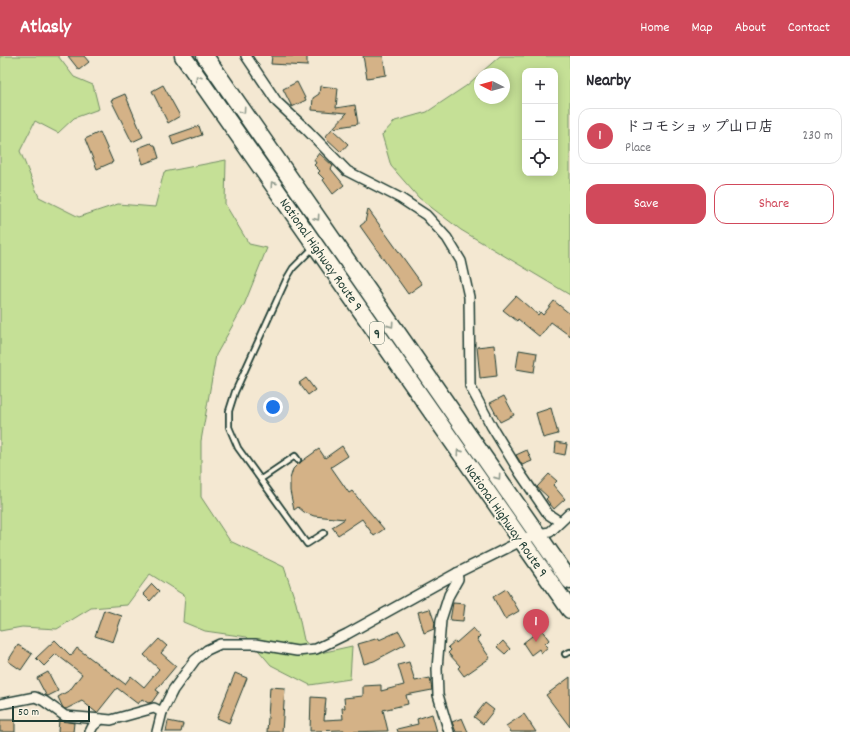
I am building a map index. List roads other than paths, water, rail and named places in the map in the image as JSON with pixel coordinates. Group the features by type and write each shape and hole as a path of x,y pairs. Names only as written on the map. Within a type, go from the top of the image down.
{"highway":[{"name":"National Highway Route 9","path":"184,56 491,498 523,540 570,610"},
{"name":"National Highway Route 9","path":"205,56 570,580"}],"street":[{"path":"246,56 277,102 307,130 346,171 400,198 426,215 447,238 461,261 469,297 470,386 492,427 520,472 548,514 560,522"},
{"path":"157,732 162,712 172,690 195,660 207,650 220,644 255,644 297,651 316,649 457,573 523,540 538,534 550,532 570,513"},
{"path":"449,732 438,695 437,669 441,620 449,595 458,579 457,573"},
{"path":"0,704 35,697 44,701 65,716 111,720 154,708 162,712"},
{"path":"90,732 93,726 101,719"}],"lane":[{"path":"316,245 293,268 287,278 234,392 229,410 230,427 238,448 307,544 324,532"},
{"path":"260,479 295,456 298,460"}],"place":[{"name":"ドコモショップ山口店","path":"536,642"}]}
